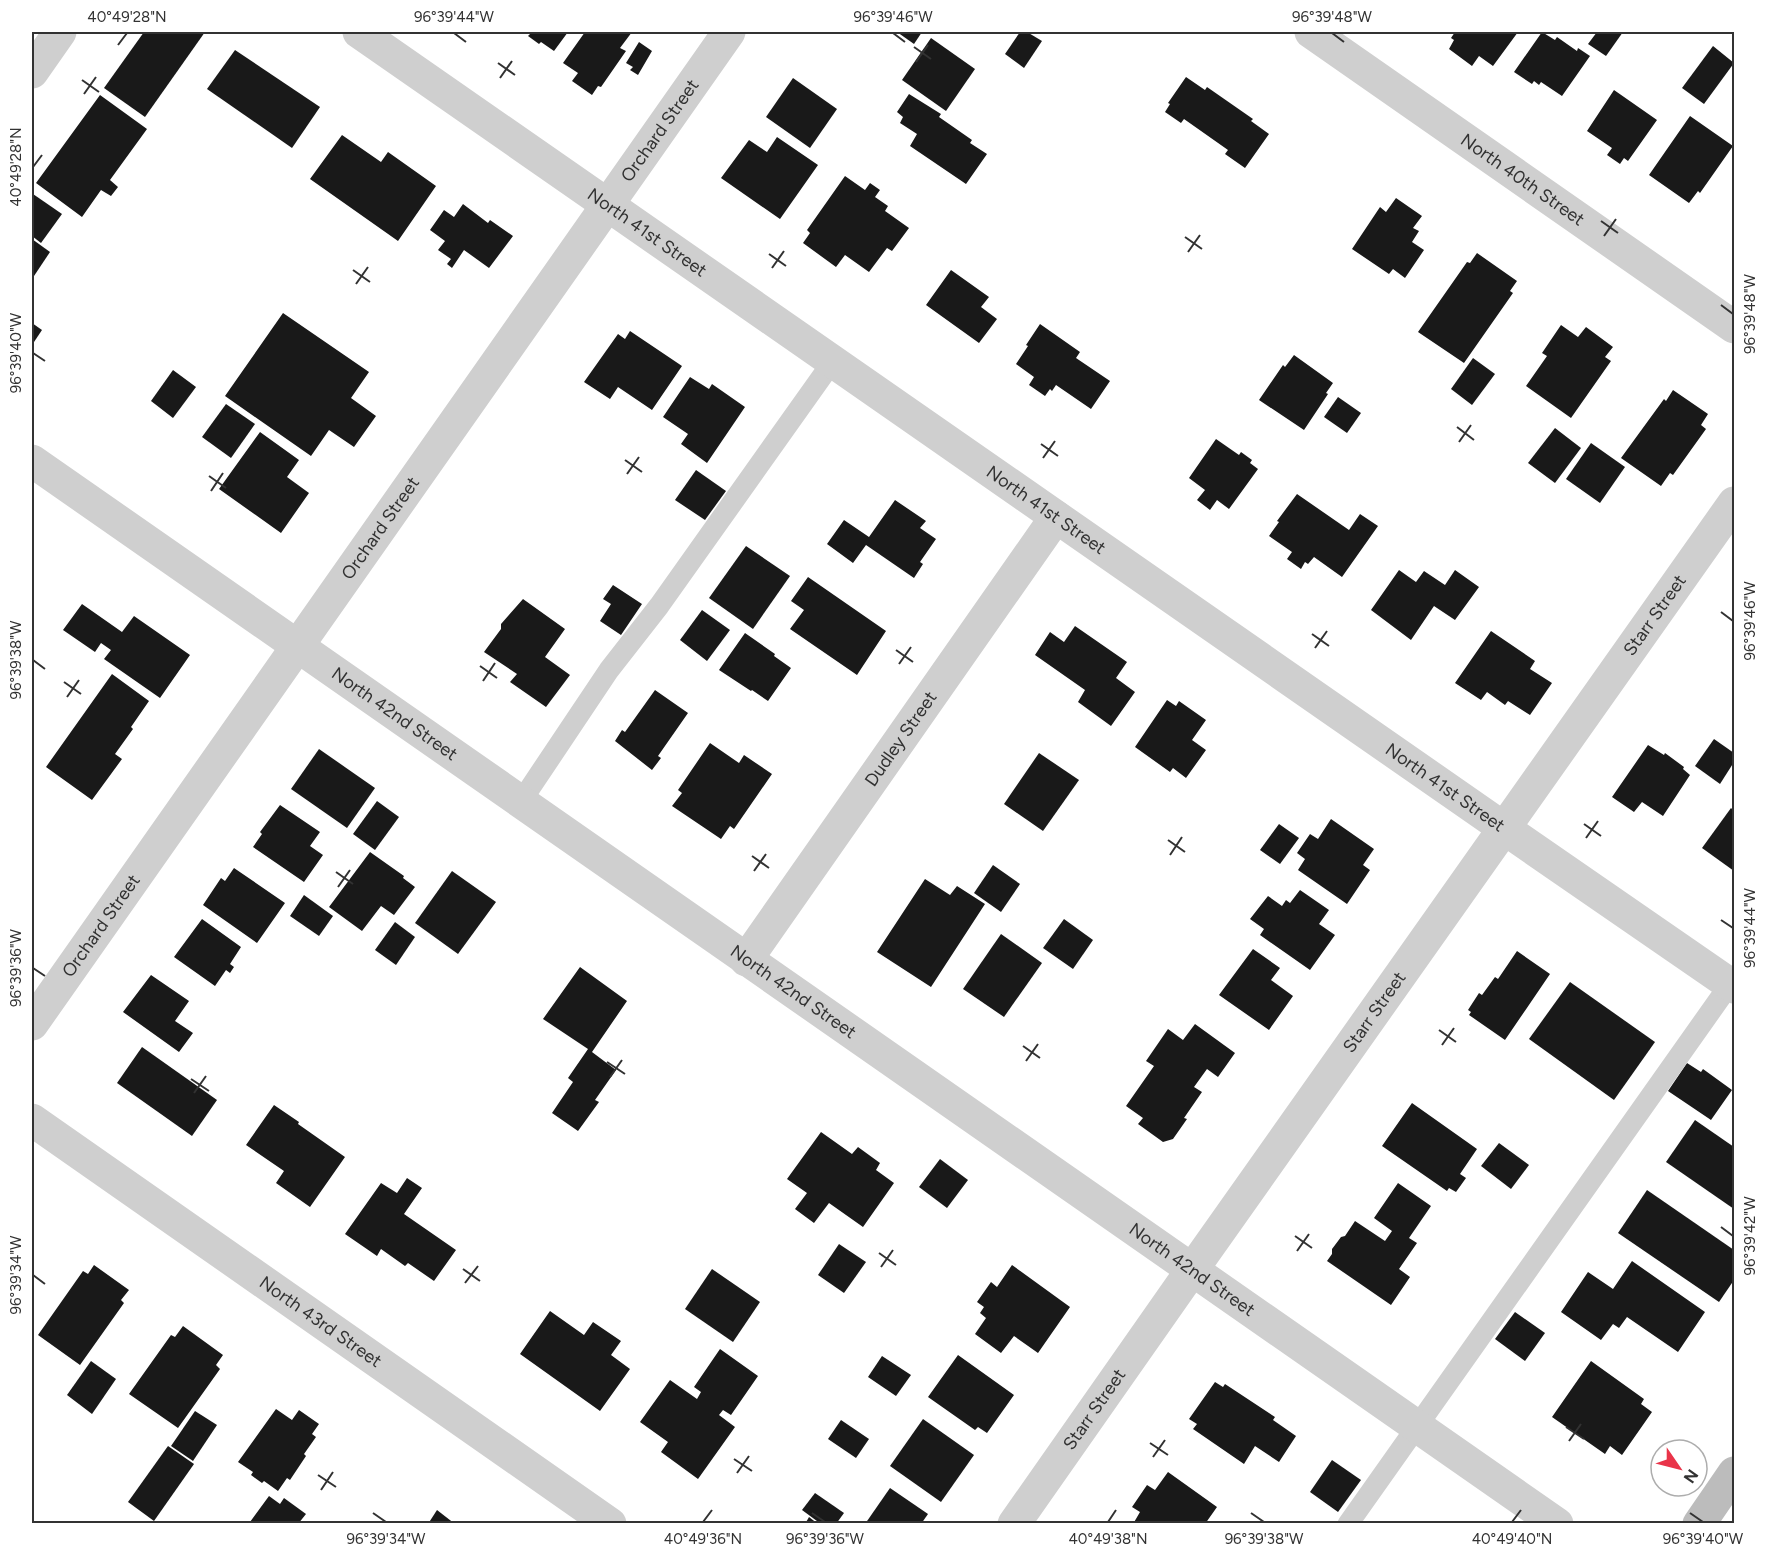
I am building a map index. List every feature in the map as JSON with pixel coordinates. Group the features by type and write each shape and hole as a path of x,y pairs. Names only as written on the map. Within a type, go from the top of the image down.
{"main road":[{"path":"1699,1524 1734,1473"}],"street":[{"path":"32,72 60,32"},
{"name":"North 41st Street","path":"359,32 1732,986"},
{"name":"Orchard Street","path":"32,1024 729,32"},
{"name":"North 40th Street","path":"1311,32 1734,327"},
{"name":"North 42nd Street","path":"32,461 1557,1524"},
{"name":"Starr Street","path":"1014,1524 1734,503"},
{"name":"Dudley Street","path":"746,960 1056,517"},
{"name":"North 43rd Street","path":"32,1120 610,1524"}],"lane":[{"path":"520,803 609,670 659,606 832,361"},
{"path":"1348,1524 1732,986"}],"building":[{"path":"144,32 205,32 145,117 104,88"},
{"path":"527,32 568,32 554,51 541,42 539,44 528,36 530,34"},
{"path":"585,32 632,32 620,48 626,51 601,87 598,86 592,95 572,81 578,73 563,63"},
{"path":"897,32 922,32 914,44"},
{"path":"1020,32 1027,32 1042,41 1024,68 1005,54"},
{"path":"1455,32 1518,32 1493,66 1479,56 1472,66 1449,49"},
{"path":"1542,32 1555,40 1557,37 1577,51 1578,48 1590,56 1562,96 1541,82 1539,85 1534,81 1532,84 1514,72"},
{"path":"1597,32 1623,32 1606,56 1588,44"},
{"path":"931,38 975,69 946,111 902,80"},
{"path":"639,42 652,51 638,75 630,70 633,67 626,63"},
{"path":"1713,46 1734,63 1704,104 1682,88"},
{"path":"235,50 320,107 292,148 207,89"},
{"path":"1186,77 1205,90 1207,87 1253,119 1251,121 1269,134 1245,168 1225,154 1228,150 1184,119 1181,123 1165,112 1170,104 1168,103"},
{"path":"793,78 837,109 810,148 766,117"},
{"path":"1614,90 1657,120 1628,161 1624,158 1620,164 1607,155 1612,148 1587,131"},
{"path":"909,94 941,114 939,117 972,140 970,143 987,154 966,184 910,146 917,134 900,123 903,117 897,112"},
{"path":"100,95 147,129 110,180 118,187 111,196 101,190 82,217 36,183"},
{"path":"1690,116 1733,146 1700,193 1698,191 1689,203 1649,175"},
{"path":"342,135 381,162 388,152 436,186 398,241 310,179"},
{"path":"777,137 818,165 780,219 721,178 749,140 767,152"},
{"path":"845,176 865,190 870,183 880,190 875,197 888,206 885,211 909,228 892,251 887,248 869,272 845,255 836,267 803,243 810,233 807,230"},
{"path":"33,194 62,214 41,243 32,236"},
{"path":"1396,198 1422,216 1413,228 1419,231 1412,242 1424,250 1405,278 1393,269 1389,274 1352,249 1380,207 1386,212"},
{"path":"463,204 488,223 490,220 513,236 489,268 464,250 452,268 447,264 451,259 438,250 445,241 430,230 444,210 454,217"},
{"path":"32,239 50,252 32,279"},
{"path":"1477,253 1517,281 1510,291 1513,293 1464,363 1418,332 1467,262 1470,263"},
{"path":"951,270 989,297 981,307 997,319 979,343 926,305"},
{"path":"283,313 369,372 351,398 376,416 354,447 329,430 311,456 225,396"},
{"path":"32,323 42,330 32,345"},
{"path":"1040,324 1080,352 1076,358 1110,381 1091,409 1056,385 1045,396 1029,385 1034,377 1016,364"},
{"path":"1561,325 1578,337 1586,327 1613,347 1605,357 1611,361 1571,418 1526,386 1547,356 1542,353"},
{"path":"630,331 682,366 652,410 618,387 610,399 584,382 618,334 625,339"},
{"path":"1294,355 1333,383 1304,430 1259,400 1283,365 1285,367"},
{"path":"1473,358 1495,374 1472,405 1451,389"},
{"path":"173,370 196,387 173,418 151,401"},
{"path":"690,377 709,389 712,384 745,407 707,463 681,444 688,434 663,417"},
{"path":"1673,390 1708,414 1701,425 1706,429 1673,475 1670,473 1661,486 1621,458"},
{"path":"1338,397 1361,413 1347,433 1324,417"},
{"path":"226,404 255,424 231,458 202,437"},
{"path":"1555,428 1581,448 1555,483 1528,463"},
{"path":"260,432 299,460 287,477 309,493 281,533 219,489"},
{"path":"1216,439 1239,455 1241,452 1252,460 1250,463 1258,469 1229,509 1217,500 1210,510 1197,500 1205,490 1189,478"},
{"path":"1591,443 1625,467 1600,503 1566,479"},
{"path":"696,470 726,491 705,520 675,500"},
{"path":"1297,494 1349,530 1360,514 1378,526 1342,577 1314,557 1308,564 1305,562 1301,569 1287,559 1292,552 1269,536"},
{"path":"895,500 926,521 920,528 936,539 920,562 923,564 914,578 866,545 853,563 827,544 844,520 869,537"},
{"path":"746,546 790,576 753,629 709,598"},
{"path":"1399,570 1416,582 1424,571 1445,585 1455,570 1479,587 1455,620 1434,606 1411,640 1371,610"},
{"path":"808,577 886,631 857,675 790,629 804,610 791,601"},
{"path":"613,585 642,604 621,635 600,621 611,604 603,599"},
{"path":"523,599 565,629 545,657 570,675 546,707 510,682 517,674 484,652 501,629 501,624"},
{"path":"82,604 122,632 134,616 190,655 160,698 104,659 111,650 101,643 95,652 63,630"},
{"path":"702,610 730,630 707,661 680,640"},
{"path":"1075,626 1127,662 1116,678 1135,692 1111,726 1078,702 1085,690 1035,655 1050,632 1064,642"},
{"path":"1491,631 1535,661 1530,669 1552,683 1530,715 1508,701 1505,705 1487,692 1481,700 1455,683"},
{"path":"745,633 791,668 768,701 719,670"},
{"path":"112,674 149,701 115,754 122,759 92,800 46,767"},
{"path":"655,690 688,713 658,756 661,758 652,770 615,741 622,730 625,732"},
{"path":"1167,700 1176,706 1179,701 1206,720 1192,740 1206,750 1186,778 1173,768 1170,772 1135,747"},
{"path":"1714,739 1734,753 1734,762 1720,784 1695,766"},
{"path":"710,743 739,763 744,755 772,774 734,829 730,826 721,839 672,806 682,793 678,790"},
{"path":"1648,745 1664,755 1665,753 1684,767 1683,769 1690,775 1663,816 1642,802 1634,812 1612,797"},
{"path":"319,749 375,788 347,828 291,789"},
{"path":"1039,753 1079,780 1043,831 1004,804"},
{"path":"377,801 399,817 375,850 353,834"},
{"path":"280,805 320,832 310,846 323,855 304,882 253,847 262,834 260,832"},
{"path":"1731,808 1734,811 1734,871 1702,848"},
{"path":"1331,819 1374,849 1363,865 1370,870 1347,904 1298,870 1305,859 1297,853 1310,834 1318,839"},
{"path":"1279,824 1299,838 1280,864 1260,850"},
{"path":"370,852 404,876 403,878 415,887 394,915 381,906 362,931 329,907"},
{"path":"993,865 1020,884 1001,912 974,893"},
{"path":"234,868 285,903 257,943 203,905 221,878 225,881"},
{"path":"452,871 496,902 458,954 415,923"},
{"path":"925,879 950,895 957,886 985,904 931,987 877,952"},
{"path":"1300,890 1329,910 1319,924 1335,935 1310,970 1260,935 1264,929 1250,919 1268,896 1282,906 1286,900 1290,903"},
{"path":"304,895 333,916 319,936 290,916"},
{"path":"202,919 241,947 230,964 234,967 230,973 226,970 215,986 174,957"},
{"path":"1064,919 1093,940 1073,969 1043,948"},
{"path":"395,922 415,937 396,965 375,950"},
{"path":"1001,934 1042,963 1004,1017 963,989"},
{"path":"1253,949 1280,968 1271,980 1293,996 1269,1030 1219,995"},
{"path":"1517,951 1550,974 1505,1040 1469,1015 1471,1012 1468,1010 1479,993 1482,995 1495,977 1498,979"},
{"path":"580,967 627,1001 592,1052 616,1070 595,1100 599,1102 578,1131 552,1113 573,1082 568,1078 588,1049 543,1019"},
{"path":"151,975 189,1001 175,1021 193,1033 179,1052 123,1012"},
{"path":"1570,982 1655,1042 1614,1100 1529,1039"},
{"path":"1195,1024 1235,1053 1218,1077 1207,1069 1194,1087 1202,1092 1184,1118 1187,1119 1173,1139 1163,1142 1138,1124 1143,1118 1126,1106 1154,1066 1146,1061 1168,1029 1183,1040"},
{"path":"142,1047 217,1100 192,1136 117,1083"},
{"path":"1687,1063 1701,1072 1703,1069 1732,1090 1711,1120 1668,1091"},
{"path":"1412,1103 1477,1149 1460,1174 1466,1178 1456,1192 1449,1188 1447,1191 1382,1146"},
{"path":"274,1105 345,1157 310,1207 276,1183 284,1171 246,1145"},
{"path":"1695,1120 1734,1147 1734,1209 1666,1162"},
{"path":"821,1132 852,1154 858,1147 880,1163 876,1170 894,1183 863,1227 829,1203 814,1223 795,1209 807,1193 787,1179"},
{"path":"1499,1143 1529,1165 1511,1189 1481,1166"},
{"path":"940,1159 968,1180 947,1208 919,1187"},
{"path":"407,1178 422,1188 404,1214 456,1250 434,1281 408,1263 405,1266 381,1249 377,1256 345,1234 381,1183 397,1193"},
{"path":"1398,1183 1431,1206 1409,1238 1417,1243 1399,1269 1410,1277 1391,1305 1327,1261 1332,1254 1332,1249 1355,1221 1385,1241 1392,1231 1374,1218"},
{"path":"1647,1190 1734,1250 1734,1280 1719,1302 1618,1233"},
{"path":"839,1244 866,1262 844,1293 818,1275"},
{"path":"1632,1261 1705,1312 1678,1352 1627,1317 1619,1328 1613,1324 1601,1340 1561,1312 1588,1272 1613,1289"},
{"path":"94,1265 129,1290 121,1300 124,1303 80,1365 38,1335 83,1271 88,1274"},
{"path":"1012,1265 1070,1307 1038,1353 1014,1336 1001,1353 975,1334 986,1318 980,1313 984,1307 977,1302 991,1282 997,1287"},
{"path":"712,1269 760,1302 733,1342 685,1309"},
{"path":"550,1311 584,1335 593,1322 621,1341 611,1355 630,1369 600,1411 520,1354"},
{"path":"1515,1312 1545,1333 1525,1361 1495,1339"},
{"path":"183,1326 223,1355 216,1365 220,1369 178,1428 129,1394 171,1335 175,1337"},
{"path":"720,1349 758,1376 731,1415 723,1410 719,1415 735,1427 698,1479 661,1452 668,1442 640,1422 670,1380 697,1399 701,1392 694,1387"},
{"path":"958,1355 1014,1395 987,1433 978,1427 975,1430 928,1397"},
{"path":"882,1356 911,1375 896,1396 868,1377"},
{"path":"91,1361 116,1379 92,1414 67,1395"},
{"path":"1591,1361 1644,1399 1641,1404 1652,1412 1622,1455 1610,1446 1605,1454 1552,1417"},
{"path":"1215,1382 1223,1387 1225,1384 1275,1417 1273,1420 1296,1436 1279,1462 1255,1446 1244,1464 1193,1429 1197,1424 1189,1419"},
{"path":"276,1409 292,1420 299,1410 319,1424 312,1434 316,1437 304,1454 306,1456 290,1480 287,1478 278,1491 264,1481 262,1483 251,1475 253,1472 238,1462"},
{"path":"195,1411 217,1425 193,1461 171,1446"},
{"path":"923,1419 974,1455 941,1502 890,1466"},
{"path":"841,1420 869,1439 856,1458 828,1439"},
{"path":"168,1446 194,1464 154,1521 128,1502"},
{"path":"1332,1460 1361,1480 1338,1512 1310,1492"},
{"path":"1168,1472 1217,1507 1205,1524 1133,1524 1140,1512 1132,1507 1147,1485 1155,1490"},
{"path":"890,1488 928,1514 921,1524 865,1524"},
{"path":"815,1493 844,1513 836,1524 821,1524 802,1510"},
{"path":"269,1496 280,1504 284,1498 306,1514 298,1524 252,1524 250,1522"},
{"path":"437,1510 455,1524 428,1524"},
{"path":"809,1517 818,1524 805,1524"}]}
